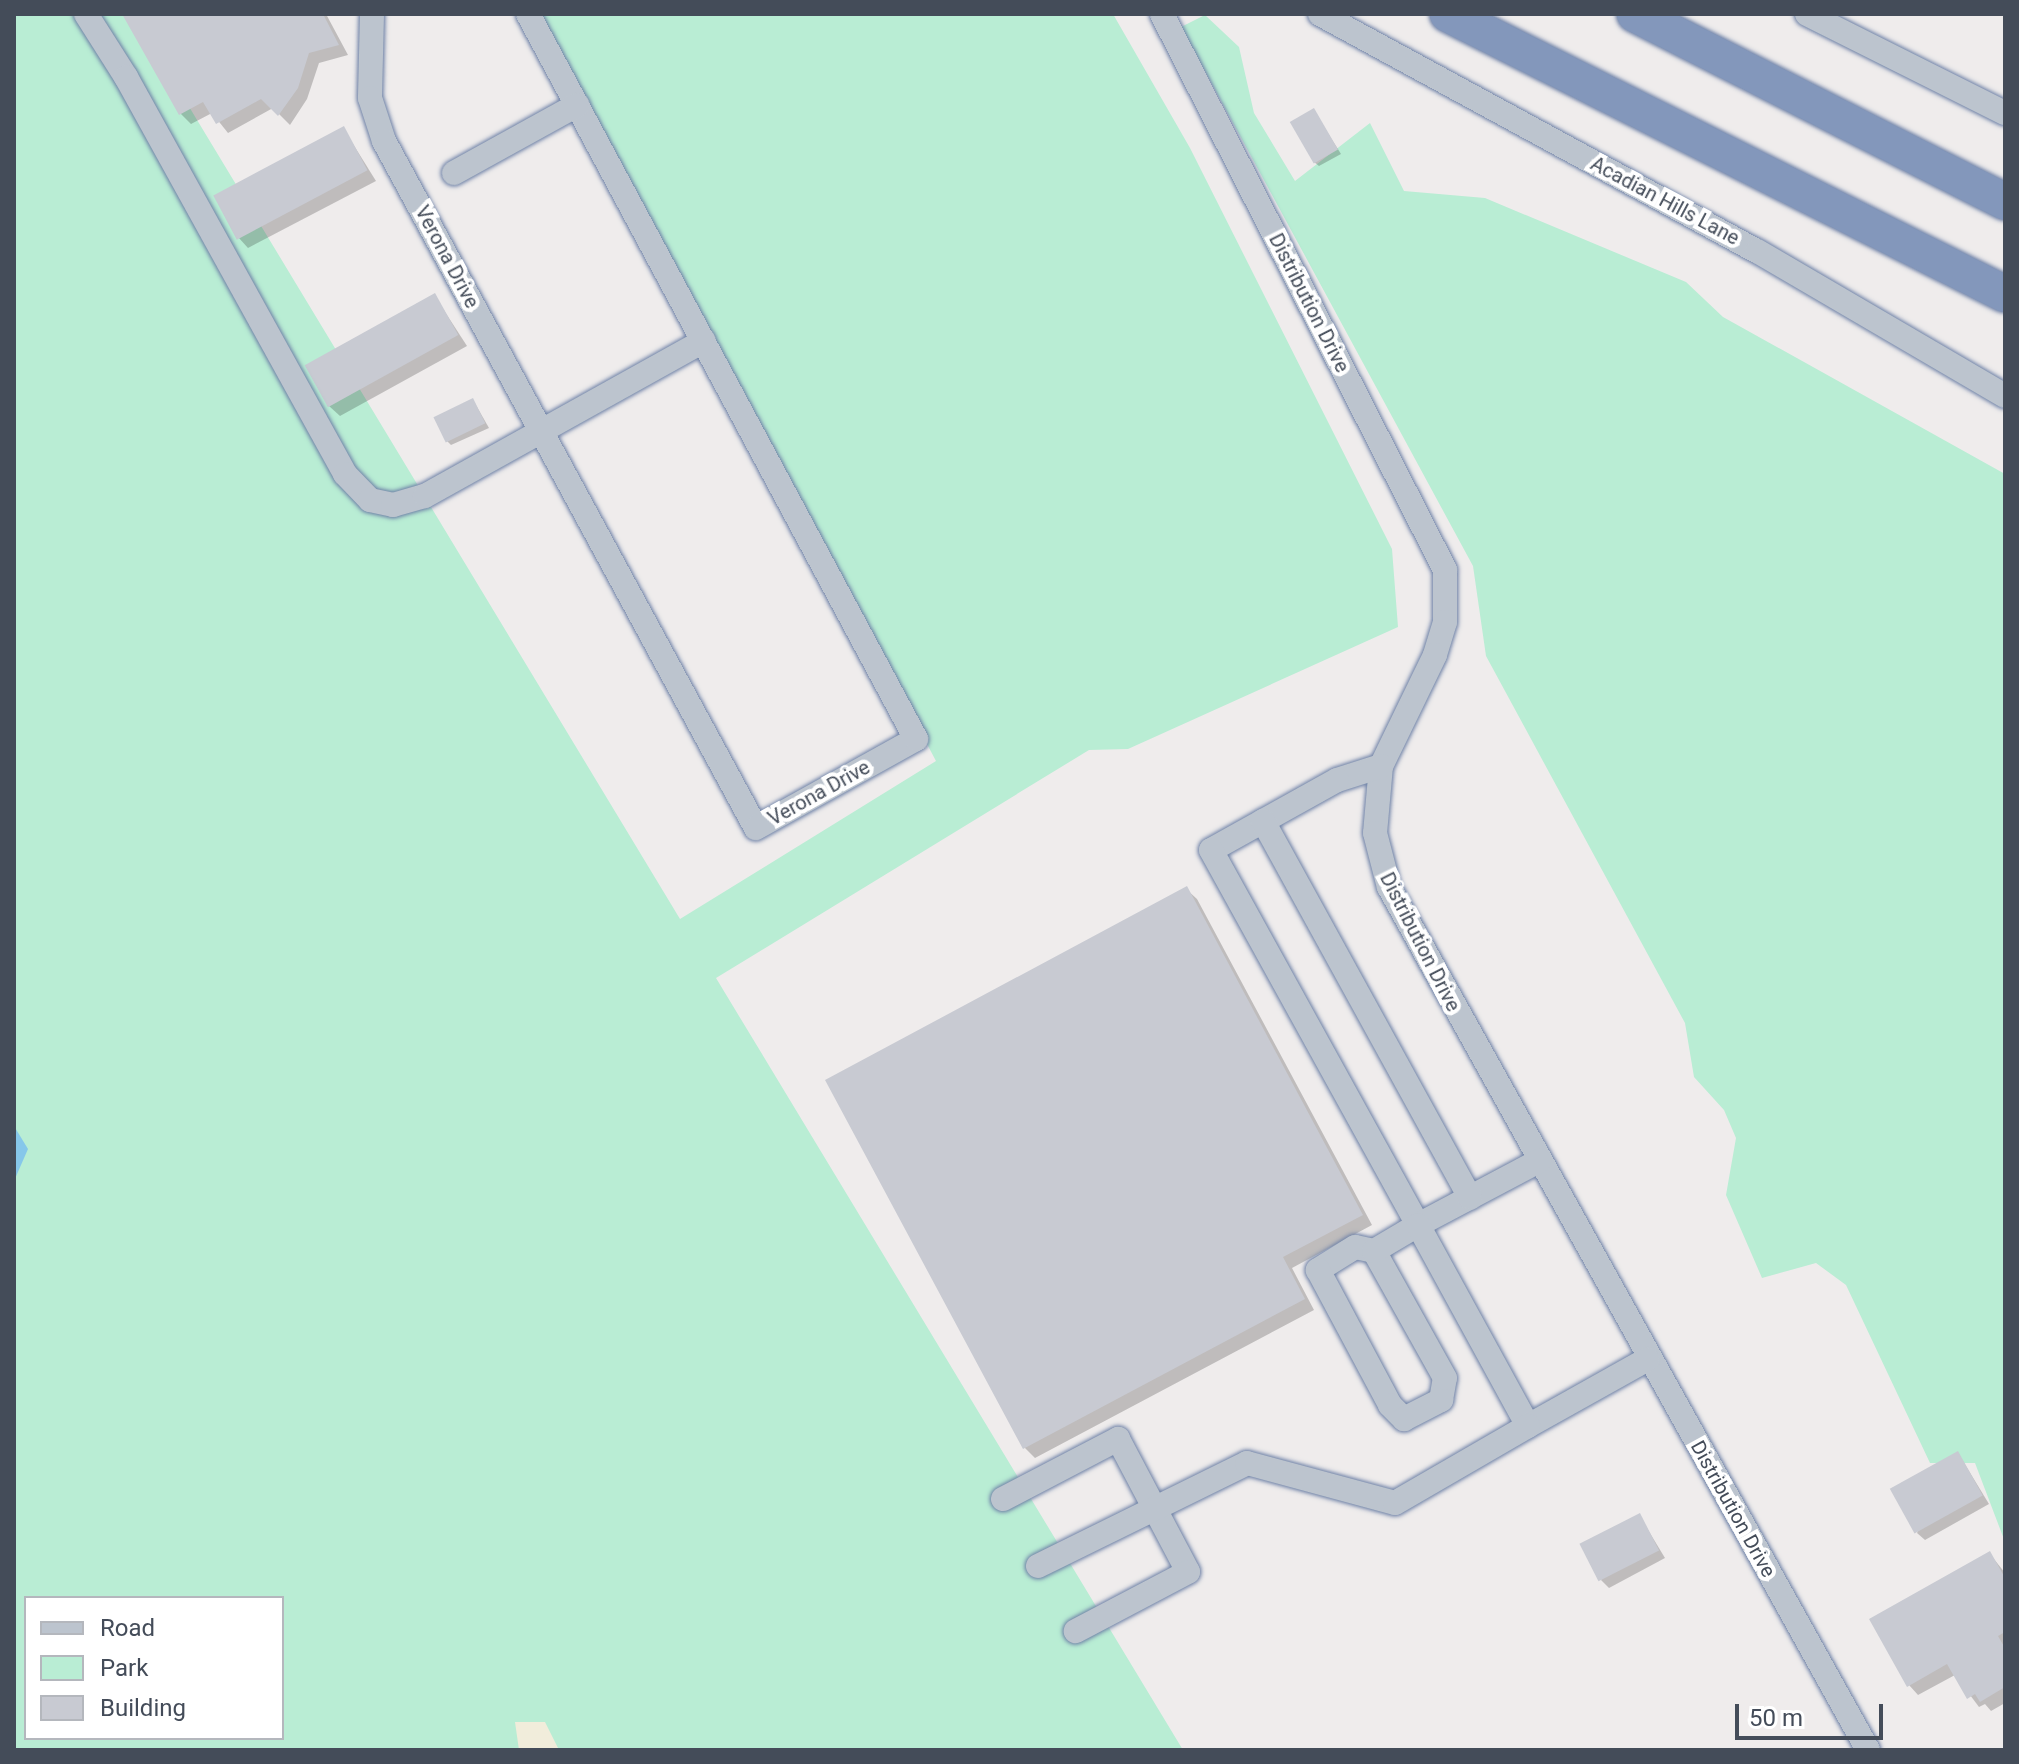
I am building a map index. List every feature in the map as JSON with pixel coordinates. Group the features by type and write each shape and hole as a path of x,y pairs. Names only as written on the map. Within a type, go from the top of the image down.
{"highway":[{"path":"1448,14 2005,294"},
{"path":"1635,14 2005,202"}],"street":[{"path":"86,14 126,77 337,461 361,493 393,505 413,501 704,341"},
{"path":"103,14 126,77"},
{"name":"Verona Drive","path":"372,14 368,74 375,122 756,828 916,739 528,14"},
{"name":"Distribution Drive","path":"1162,14 1445,570 1445,622 1435,655 1381,766 1375,833 1389,887 1648,1359 1868,1750"},
{"name":"Acadian Hills Lane","path":"1320,14 1757,251 2005,396"},
{"path":"1807,14 2005,113"},
{"path":"454,173 577,105"},
{"path":"1381,766 1337,780 1211,850 1528,1426"},
{"path":"1263,821 1470,1198"},
{"path":"1374,1251 1445,1378 1441,1400 1404,1419 1390,1405 1318,1270 1355,1247 1374,1251 1539,1161"},
{"path":"1038,1566 1247,1463 1395,1503 1648,1359"},
{"path":"1003,1499 1118,1439 1188,1572 1076,1631"}],"green space":[{"path":"14,14 133,14 680,919 936,761 539,14 1113,14 1190,148 1392,549 1398,627 1128,749 1089,750 716,978 1183,1750 14,1750"},
{"path":"1205,15 1239,47 1254,113 1295,181 1370,123 1404,191 1485,198 1686,282 1723,317 2005,474 2005,1542 1975,1463 1930,1463 1846,1285 1816,1263 1762,1278 1726,1195 1736,1138 1724,1110 1694,1077 1685,1023 1486,656 1473,566 1181,27"}],"sand":[{"path":"515,1722 545,1722 559,1750 519,1750"}],"water":[{"path":"14,1126 28,1149 14,1181"}],"building":[{"path":"122,14 323,14 339,45 309,53 298,88 278,116 261,99 216,124 203,102 179,115"},
{"path":"1314,108 1338,150 1314,164 1290,122"},
{"path":"344,126 367,170 237,240 213,195"},
{"path":"435,293 458,335 328,407 305,365"},
{"path":"473,398 485,423 446,442 433,417"},
{"path":"1187,886 1363,1215 1283,1257 1305,1299 1023,1449 825,1080"},
{"path":"1958,1451 1983,1496 1915,1533 1890,1489"},
{"path":"1640,1513 1659,1550 1598,1581 1579,1544"},
{"path":"1990,1551 2005,1578 2005,1632 1998,1636 2005,1648 2005,1687 1980,1702 1975,1694 1967,1699 1947,1664 1907,1687 1869,1619"}]}
